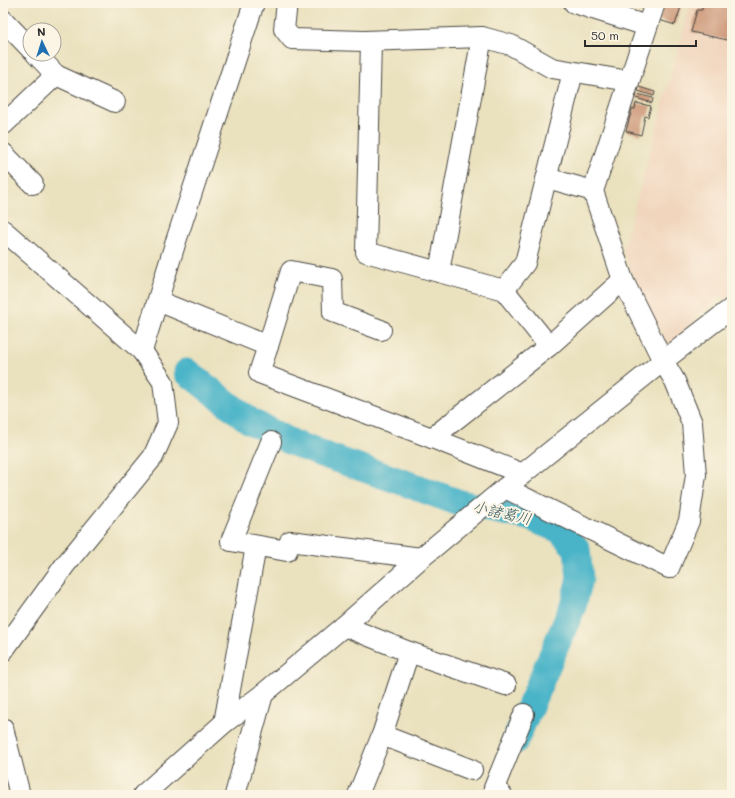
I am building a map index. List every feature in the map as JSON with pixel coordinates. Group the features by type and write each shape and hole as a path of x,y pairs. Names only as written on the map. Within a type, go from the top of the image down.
{"street":[{"path":"142,351 254,3"},
{"path":"287,3 284,29 292,39 371,41 482,37 511,45 552,68 629,81"},
{"path":"574,3 647,26"},
{"path":"505,488 669,568 689,521 696,475 692,423 675,381 663,361 623,280 593,191 655,3"},
{"path":"3,20 22,40"},
{"path":"439,272 482,37"},
{"path":"371,41 366,252 504,290 549,346"},
{"path":"44,62 56,75 115,102"},
{"path":"504,290 526,263 573,72"},
{"path":"3,125 56,75"},
{"path":"3,153 33,184"},
{"path":"547,178 593,191"},
{"path":"3,230 142,351 163,382 168,423 153,457 65,565 3,651"},
{"path":"381,330 333,312 332,279 291,270 259,373 523,474"},
{"path":"432,438 549,346 623,280"},
{"path":"158,300 268,346"},
{"path":"143,795 224,723 264,694 421,558 505,488 663,361 732,308"},
{"path":"271,442 231,541 287,551 290,541 421,558"},
{"path":"224,723 256,546"},
{"path":"344,626 409,652 506,685"},
{"path":"358,795 382,735 409,652"},
{"path":"236,795 264,694"},
{"path":"502,795 494,788 524,714"},
{"path":"3,731 20,795"},
{"path":"382,735 472,770"}],"shaded area":[{"path":"691,3 732,3 732,297 718,298 671,342 665,341 632,274 623,250"}],"building":[{"path":"665,3 682,4 675,25 659,20"},
{"path":"703,3 730,4 728,11 732,12 732,41 691,32 697,10 702,10"},
{"path":"639,87 655,92 654,96 638,91"},
{"path":"637,94 653,98 652,103 636,98"},
{"path":"636,103 651,106 648,117 645,116 641,135 626,131 632,109 635,109"}],"waterway":[{"name":"小諸葛川","path":"187,372 250,421 291,442 460,503 528,517 560,530 577,549 580,578 573,606 515,741"}]}
